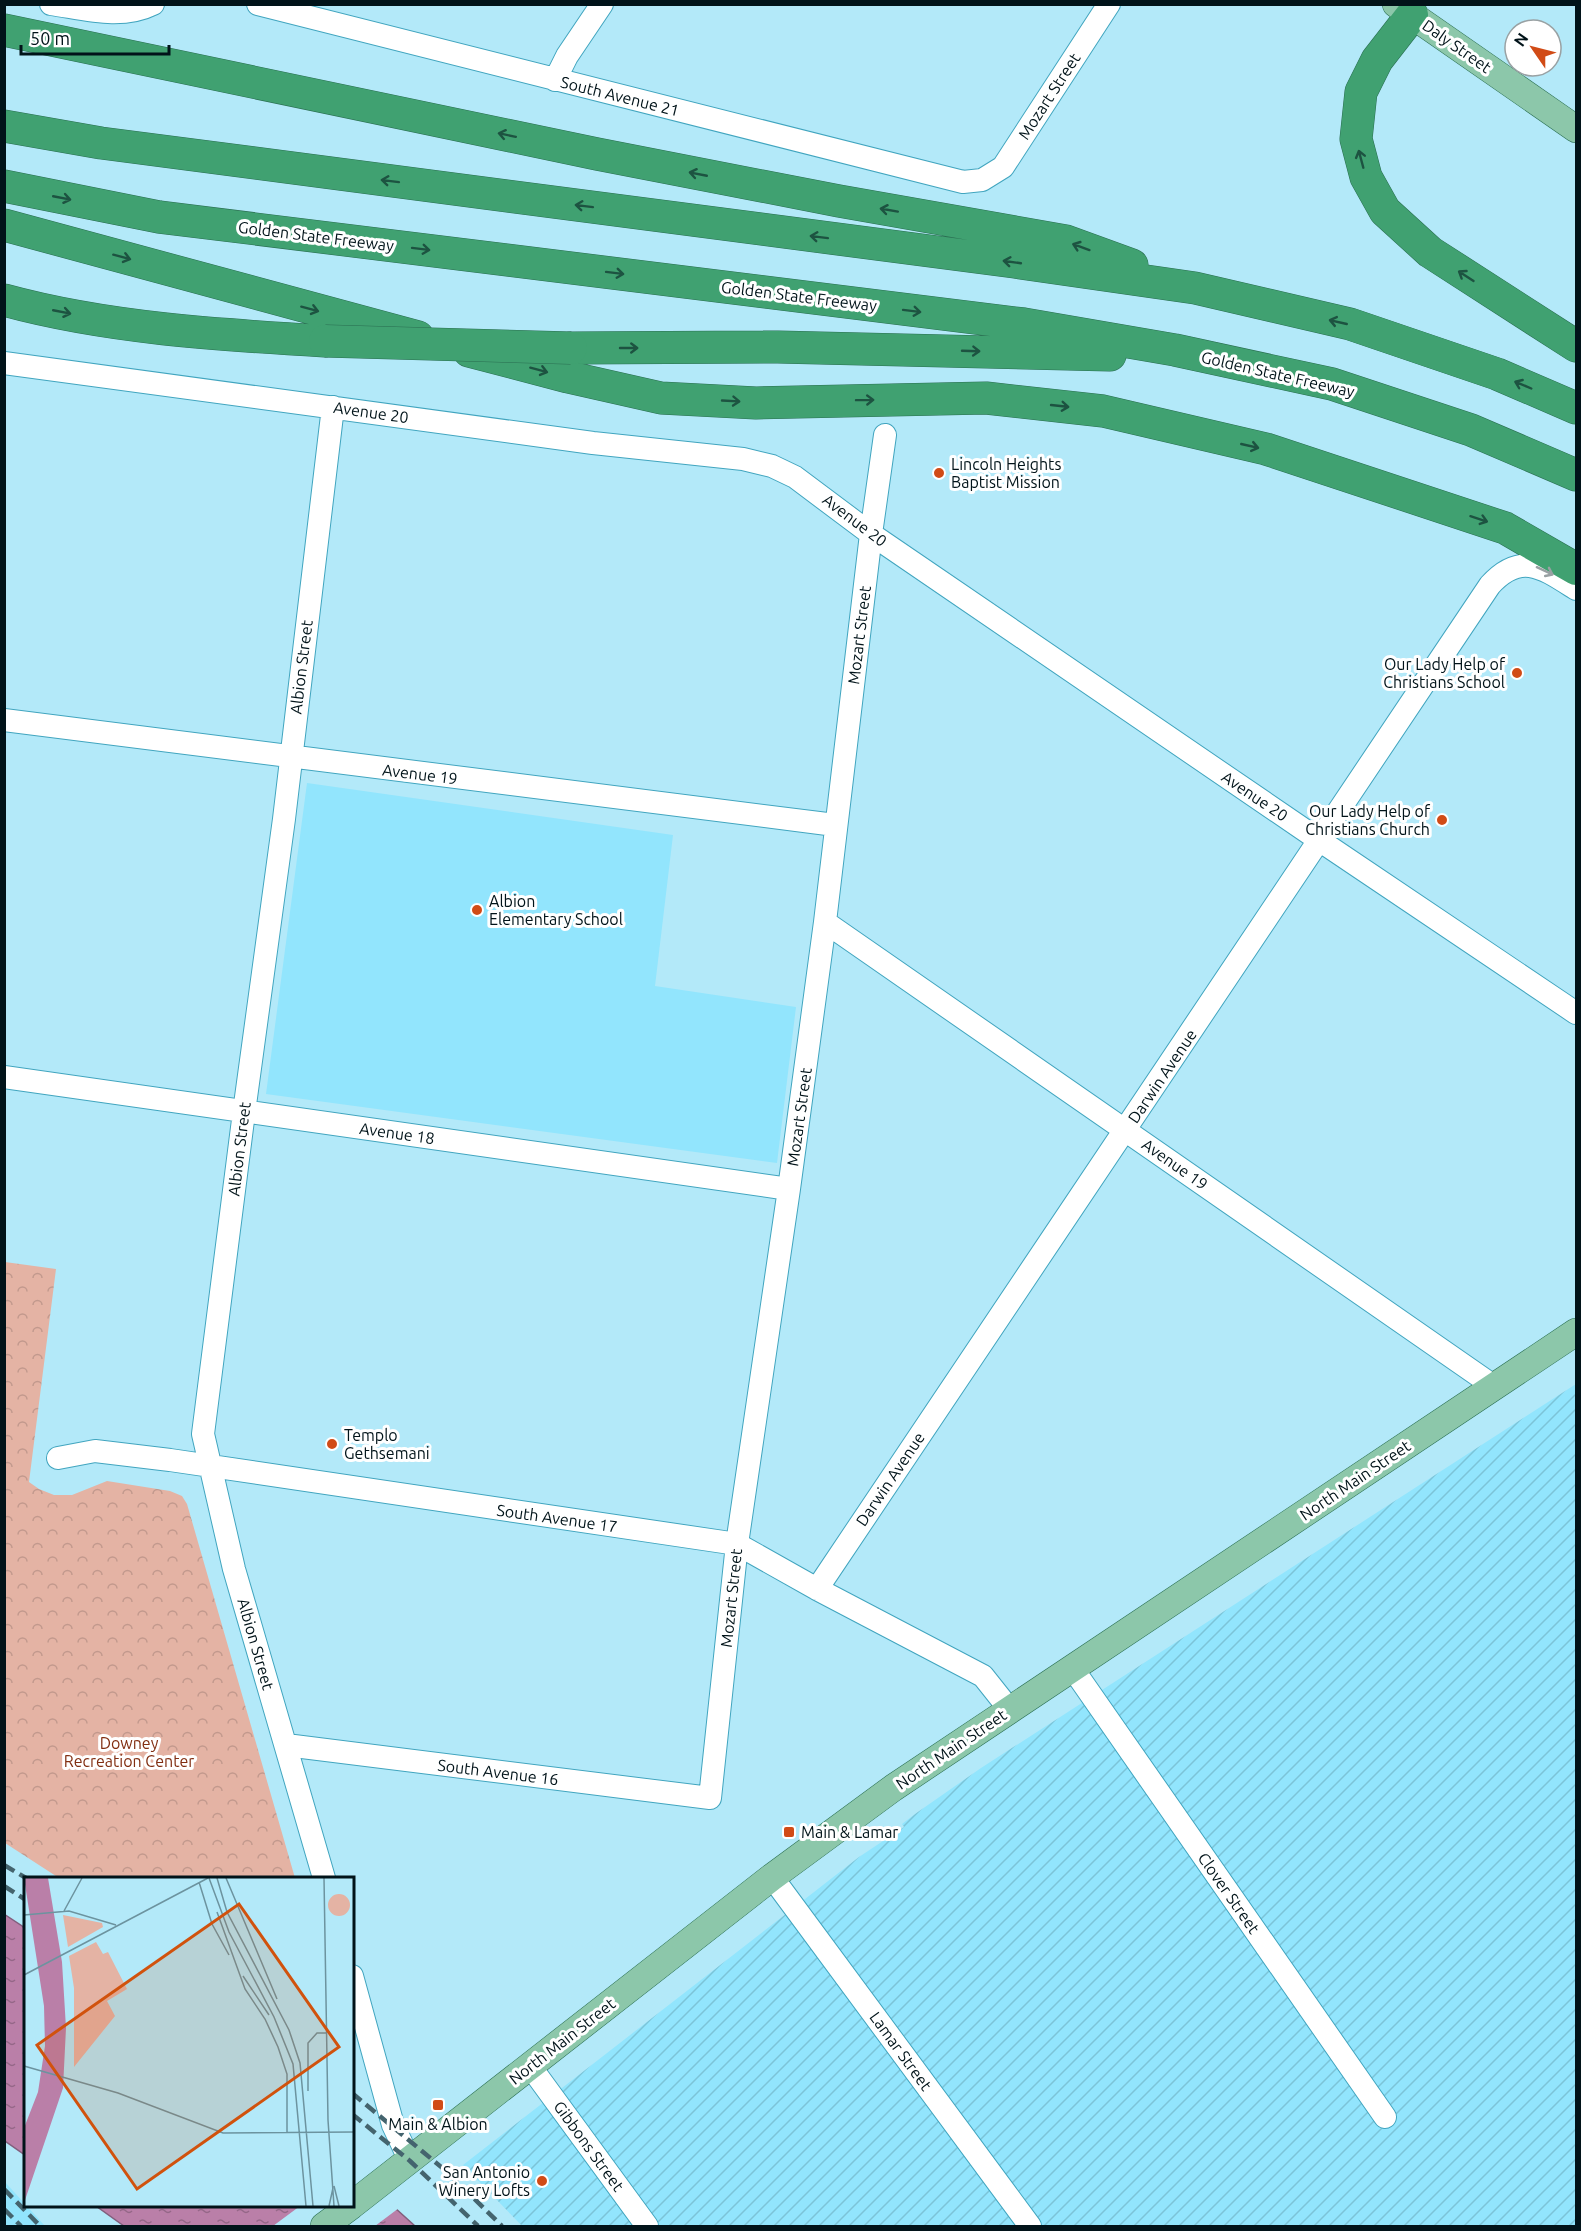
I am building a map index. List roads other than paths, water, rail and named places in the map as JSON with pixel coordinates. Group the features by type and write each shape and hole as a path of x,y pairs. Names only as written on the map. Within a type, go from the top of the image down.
{"highway":[{"path":"1404,10 1361,92 1356,139 1366,177 1385,212 1430,252 1576,346"},
{"path":"4,30 620,158 839,201 1066,241 1195,288"},
{"path":"4,126 113,145 1002,260 1195,288 1350,324 1497,374 1576,408"},
{"name":"Golden State Freeway","path":"4,186 159,217 1024,324 1175,350 1332,384 1471,430 1576,475"},
{"path":"4,225 568,377 661,398 756,402 986,398 1103,411 1266,449 1505,528 1576,569"},
{"path":"4,300 91,318 211,335 325,341 571,348 812,348 1101,356 1175,350"}],"main road":[{"name":"Daly Street","path":"1404,10 1576,129"},
{"name":"North Main Street","path":"354,2204 772,1877 893,1788 1576,1332"},
{"name":"North Main Street","path":"324,2226 349,2207"}],"street":[{"path":"51,4 123,14 140,11 153,4"},
{"name":"South Avenue 21","path":"258,4 963,182 982,180"},
{"path":"555,80 567,56 602,4"},
{"name":"Mozart Street","path":"982,180 1003,167 1109,4"},
{"name":"Avenue 20","path":"4,363 593,443 743,459 772,466 795,477 871,534 1576,1013"},
{"name":"Albion Street","path":"324,1877 234,1569 203,1434 333,407"},
{"name":"Mozart Street","path":"710,1798 737,1544 825,922 885,435"},
{"name":"Darwin Avenue","path":"817,1589 1490,585 1501,572 1510,567 1527,564 1539,567 1576,589"},
{"name":"Avenue 19","path":"4,720 290,758 836,825"},
{"name":"Avenue 19","path":"825,922 1495,1387"},
{"name":"Avenue 18","path":"4,1077 789,1189"},
{"name":"South Avenue 17","path":"58,1458 95,1451 737,1544 817,1589 983,1676 1010,1710"},
{"name":"Clover Street","path":"1073,1669 1385,2117"},
{"name":"South Avenue 16","path":"286,1745 710,1798"},
{"name":"Lamar Street","path":"772,1877 1030,2226"},
{"path":"354,1983 404,2166"},
{"name":"Gibbons Street","path":"530,2066 647,2226"}],"water":[{"path":"4,1914 24,1927 24,2154 5,2141"},
{"path":"354,2171 415,2226 124,2226 97,2207 354,2207"}],"railway":[{"path":"4,1865 24,1877"},
{"path":"4,1886 24,1899"},
{"path":"354,2095 446,2171 502,2226"},
{"path":"354,2116 410,2161 478,2226"},
{"path":"4,2189 40,2226"},
{"path":"4,2209 21,2226"}],"place":[{"name":"Lincoln Heights Baptist Mission","path":"939,473"},
{"name":"Our Lady Help of Christians School","path":"1517,673"},
{"name":"Our Lady Help of Christians Church","path":"1442,820"},
{"name":"Albion Elementary School","path":"477,910"},
{"name":"Templo Gethsemani","path":"332,1444"},
{"name":"Main & Lamar","path":"789,1832"},
{"name":"Main & Albion","path":"438,2105"},
{"name":"San Antonio Winery Lofts","path":"542,2181"}],"park label":[{"name":"Downey Recreation Center","path":"129,1752"}]}
